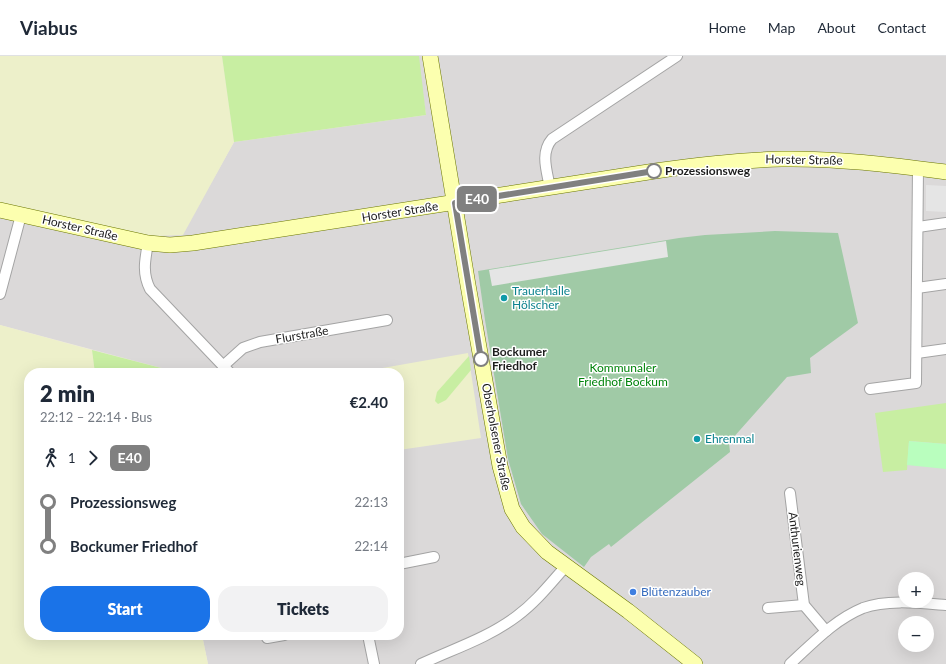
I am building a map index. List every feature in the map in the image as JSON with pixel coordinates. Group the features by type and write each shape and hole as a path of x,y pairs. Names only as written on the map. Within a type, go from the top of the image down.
{"street":[{"name":"Oberholsener Straße","path":"430,56 500,466 509,501 515,515 531,536 547,552 634,616 695,664"},
{"path":"550,188 545,157 547,144 552,139 678,56"},
{"name":"Horster Straße","path":"0,210 148,243 170,245 193,244 684,166 740,161 818,159 877,163 946,172"},
{"path":"870,389 916,383 918,168"},
{"path":"0,294 21,214"},
{"path":"918,227 946,223"},
{"name":"Flurstraße","path":"148,243 144,264 145,280 150,289 226,368"},
{"path":"917,288 946,284"},
{"name":"Flurstraße","path":"228,368 243,348 260,342 387,320"},
{"path":"917,353 946,349"},
{"name":"Anthurienweg","path":"790,493 804,605"},
{"path":"404,563 434,557"},
{"path":"421,664 488,634 516,617 537,599 566,566"},
{"path":"790,664 826,631 853,613 864,608 877,605 922,603 946,605"},
{"path":"768,608 804,605 826,631"},
{"path":"369,640 374,664"}],"shaded area":[{"path":"417,56 946,56 946,664 208,664 203,640 404,640 404,368 161,368 0,325 0,203 182,235 234,142 426,115"},
{"path":"926,185 946,186 946,212 926,211"},
{"path":"666,241 668,257 492,286 489,270"}],"green space":[{"path":"0,56 222,56 234,142 183,235 155,236 136,233 0,203"},
{"path":"222,56 419,56 426,115 234,142"},
{"name":"Kommunaler Friedhof Bockum","path":"775,231 838,233 858,323 810,358 811,373 787,377 732,439 729,443 730,452 611,547 609,544 591,557 584,567 542,534 521,504 508,459 478,271 679,238"},
{"path":"0,325 92,350 94,368 24,368 24,640 203,640 208,664 0,664"},
{"path":"92,350 161,368 94,368"},
{"path":"468,353 481,438 404,449 404,368 382,368"},
{"path":"469,356 471,370 446,400 438,404 435,401 437,392"},
{"path":"946,403 946,444 909,441 907,470 883,472 875,413"},
{"path":"909,441 946,444 946,469 907,465"}],"bus line":[{"name":"E40","path":"481,359 455,203 654,171"}],"place":[{"name":"Prozessionsweg","path":"654,171"},
{"name":"Trauerhalle Hölscher","path":"504,298"},
{"name":"Bockumer Friedhof","path":"481,359"},
{"name":"Ehrenmal","path":"697,439"},
{"name":"Blütenzauber","path":"633,592"}]}
